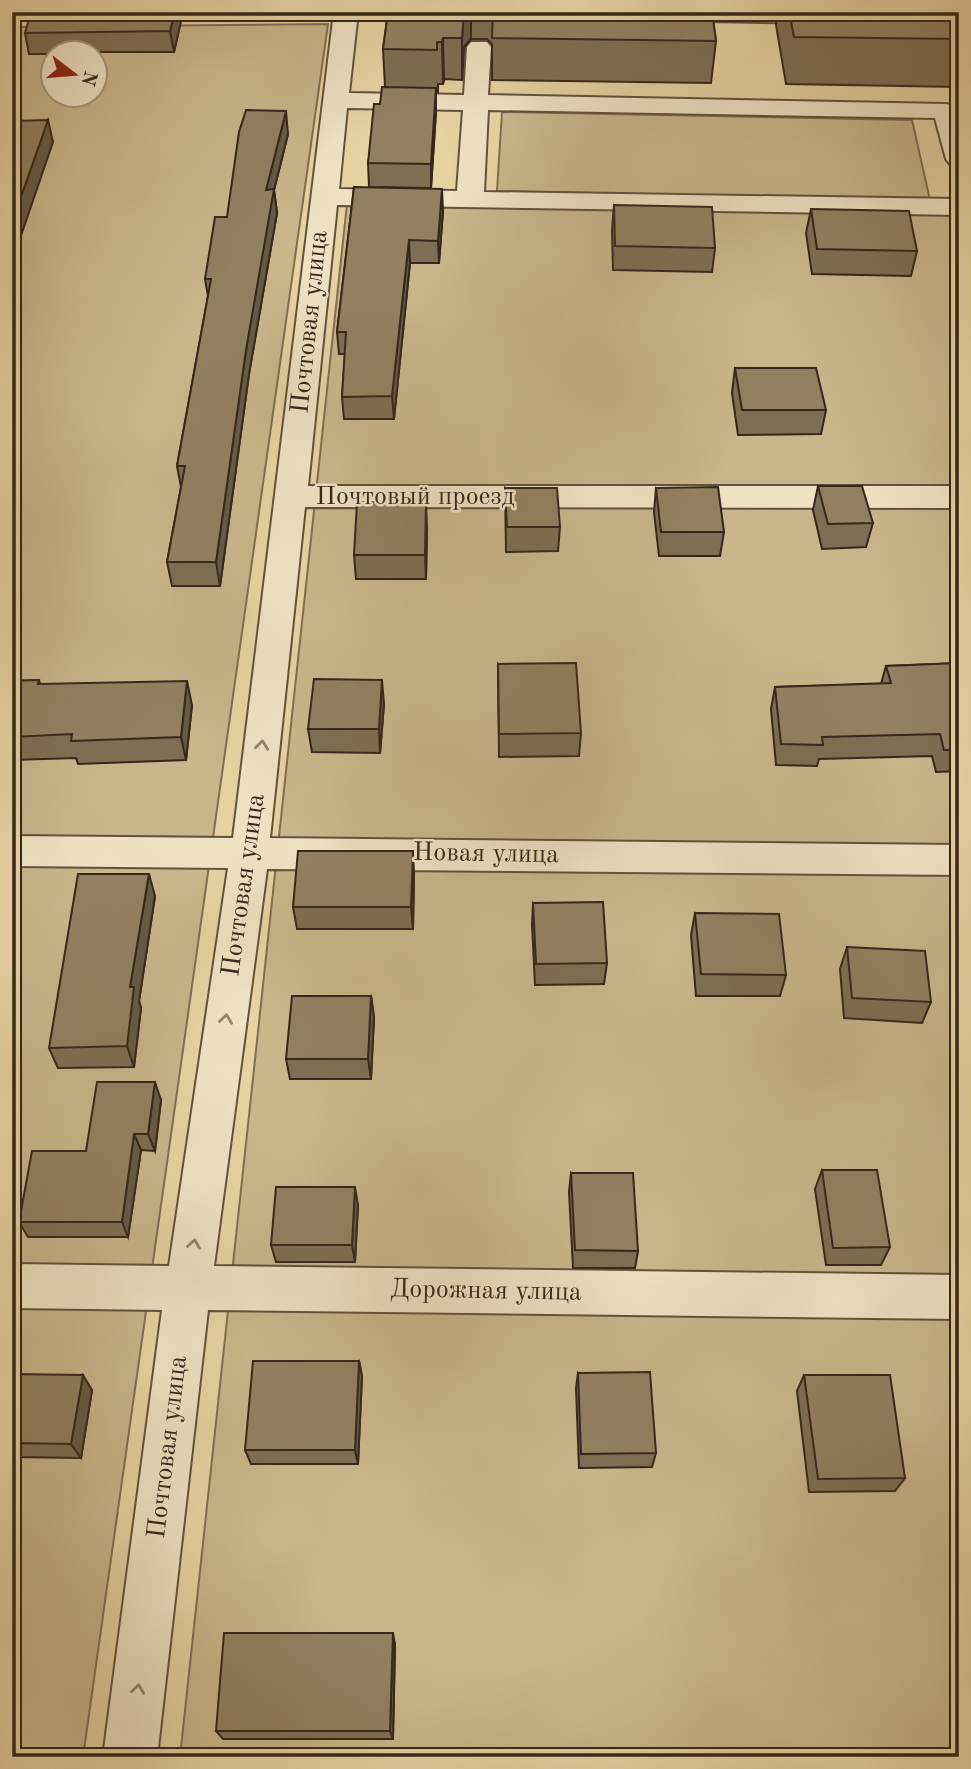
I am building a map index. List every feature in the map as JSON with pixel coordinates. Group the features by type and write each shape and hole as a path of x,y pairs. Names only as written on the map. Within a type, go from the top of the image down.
{"street":[{"name":"Почтовая улица","path":"130,1757 188,1288 250,851 346,12"},
{"path":"586,12 852,17"},
{"path":"470,200 478,47"},
{"path":"335,100 946,111 959,159"},
{"path":"324,197 959,206"},
{"name":"Почтовый проезд","path":"290,496 959,497"},
{"name":"Новая улица","path":"12,851 250,851 959,860"},
{"name":"Дорожная улица","path":"12,1286 959,1297"}],"shaded area":[{"path":"328,24 83,1757 12,1757 12,27"},
{"path":"502,112 912,120 930,200 497,191"},
{"path":"347,204 959,215 959,1757 180,1757"}],"building":[{"path":"31,12 175,12 170,31 25,33"},
{"path":"388,12 464,12 462,38 443,38 442,42 437,42 437,50 383,49"},
{"path":"493,12 712,12 716,41 492,38"},
{"path":"789,12 959,12 959,39 794,37"},
{"path":"382,87 436,88 431,164 368,163 374,104 380,104"},
{"path":"246,110 286,111 266,190 274,189 246,350 216,562 167,562 185,466 177,466 211,279 205,279 215,217 227,217 239,132"},
{"path":"48,120 12,222 12,121"},
{"path":"354,187 442,189 438,241 409,240 392,396 342,397 346,332 337,332"},
{"path":"614,205 712,207 715,248 615,246"},
{"path":"811,209 909,211 917,251 817,249"},
{"path":"735,368 816,368 826,410 742,410"},
{"path":"818,486 862,486 873,523 828,524"},
{"path":"718,487 724,532 661,532 656,488"},
{"path":"505,488 557,488 560,527 507,527"},
{"path":"357,502 426,502 425,555 354,555"},
{"path":"576,663 581,733 499,734 498,664"},
{"path":"959,663 959,750 944,750 940,734 822,737 823,745 781,744 775,687 891,683 886,666"},
{"path":"314,679 382,680 379,729 308,729"},
{"path":"39,680 38,684 187,681 181,737 71,741 72,734 12,737 12,681"},
{"path":"298,851 413,851 411,907 293,907"},
{"path":"78,874 149,874 130,987 134,987 127,1046 49,1048"},
{"path":"603,902 607,963 536,964 533,903"},
{"path":"695,913 779,914 786,975 701,974"},
{"path":"847,947 925,951 931,1002 852,998"},
{"path":"292,996 371,996 368,1059 286,1059"},
{"path":"97,1082 155,1082 148,1134 134,1134 122,1222 19,1222 32,1151 86,1151"},
{"path":"822,1170 877,1170 890,1247 833,1248"},
{"path":"571,1173 633,1173 638,1251 575,1250"},
{"path":"276,1187 355,1187 352,1245 271,1245"},
{"path":"253,1361 359,1361 355,1450 245,1450"},
{"path":"650,1372 656,1453 581,1454 578,1373"},
{"path":"12,1374 83,1375 71,1444 12,1443"},
{"path":"804,1375 890,1375 905,1478 818,1479"},
{"path":"224,1633 393,1633 390,1731 216,1731"}]}
